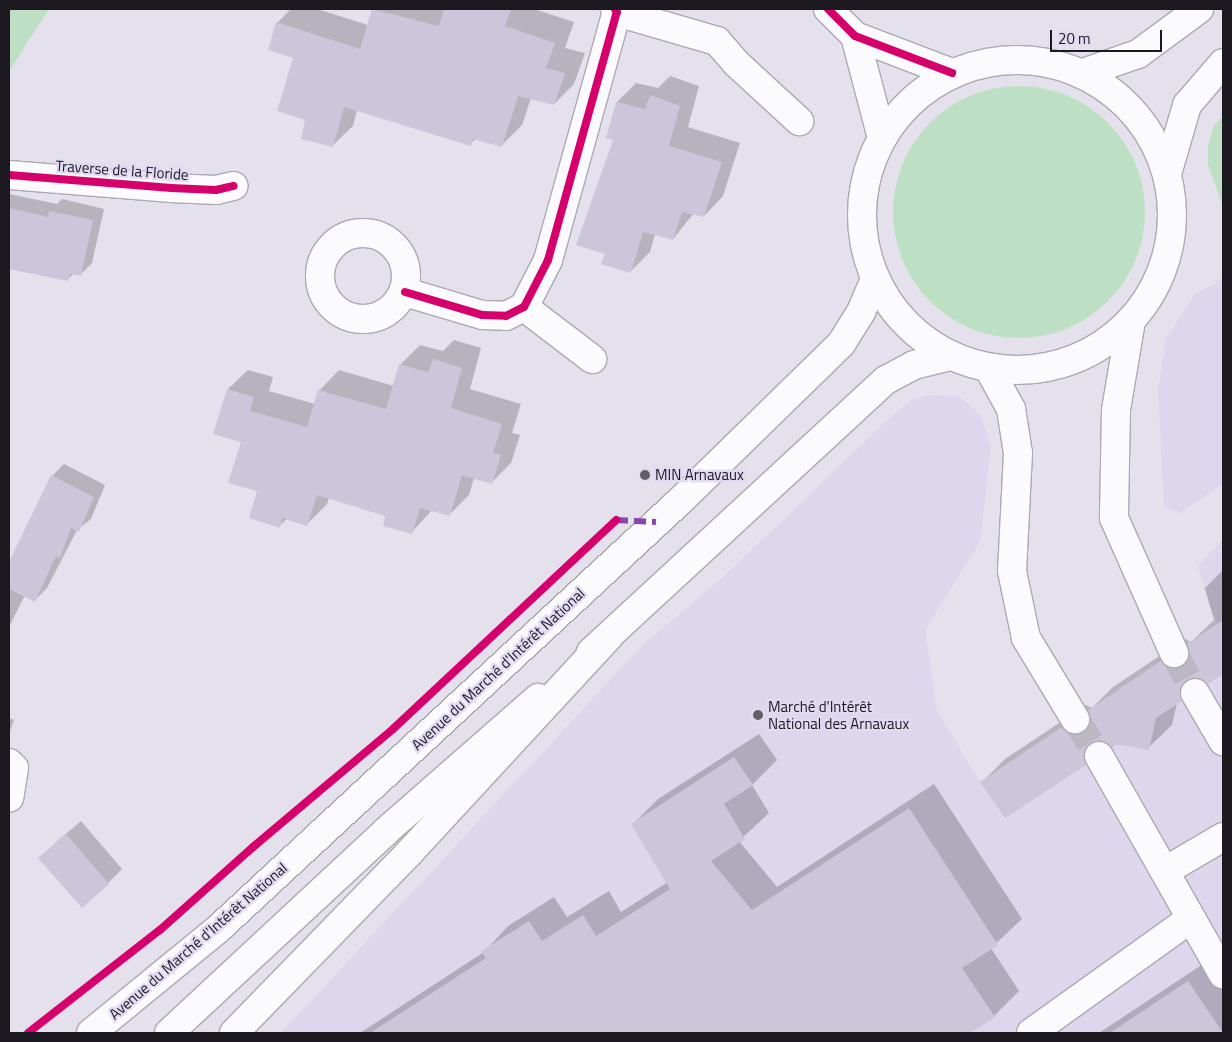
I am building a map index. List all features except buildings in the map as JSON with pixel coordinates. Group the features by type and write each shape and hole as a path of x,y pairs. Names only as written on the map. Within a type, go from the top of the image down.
{"main road":[{"path":"828,9 855,36 952,73"},
{"path":"1083,73 1138,54 1199,9"},
{"path":"405,292 482,316 506,316 524,307 548,260 616,10 717,41 736,64 799,122"},
{"path":"855,36 882,138"},
{"path":"995,60 1040,60 1083,73 1120,98 1150,132 1167,174 1173,214 1168,254 1154,290 1132,321 1101,346 1066,363 1028,371 989,369 950,356 906,324 875,279 862,232 865,184 882,138 912,100 952,73 995,60"},
{"path":"1167,174 1187,105 1223,63"},
{"name":"Traverse de la Floride","path":"9,176 216,190 234,186"},
{"name":"Avenue du Marché d'Intérêt National","path":"91,1033 217,930 680,501 842,344 861,312 875,279"},
{"path":"524,307 592,359"},
{"path":"1132,321 1116,410 1114,518 1174,653"},
{"path":"169,1033 386,831 609,636 886,380 914,365 950,356"},
{"path":"989,369 1011,409 1018,453 1012,571 1026,638 1075,719"},
{"path":"234,1033 409,853 609,636"},
{"path":"1195,693 1223,741"},
{"path":"1099,756 1165,870 1190,920 1223,974"},
{"path":"9,763 14,768 9,798"},
{"path":"1165,870 1223,837"},
{"path":"1031,1033 1190,920"}],"shaded area":[{"path":"1223,265 1223,484 1179,513 1164,506 1158,391 1166,339 1195,294 1221,280"},
{"name":"Marché d'Intérêt National des Arnavaux","path":"926,395 959,396 980,415 991,445 980,542 925,630 937,711 980,782 1218,623 1209,606 1198,566 1223,540 1223,1033 281,1033 641,647 721,579 893,415 910,401"}],"green space":[{"path":"9,9 49,9 9,71"},
{"path":"1007,86 1031,86 1056,91 1079,101 1099,114 1117,132 1130,152 1140,175 1145,200 1143,237 1136,260 1117,292 1099,310 1079,323 1056,333 1031,338 1007,338 982,333 959,323 939,310 921,292 908,272 898,249 893,224 893,200 898,175 908,152 921,132 939,114 959,101 982,91"},
{"path":"1223,117 1223,206 1208,165 1208,146 1214,125"}],"tunnel":[{"path":"1174,653 1195,693"},
{"path":"1075,719 1099,756"}],"marked path":[{"path":"613,523 616,520 656,522"}],"cycle path":[{"path":"405,292 482,315 506,316 524,307 548,260 617,12 615,9"},
{"path":"828,9 855,36 952,73"},
{"path":"9,175 171,188 216,190 234,186"},
{"path":"28,1033 160,930 253,847 393,729 616,520"}],"place":[{"name":"MIN Arnavaux","path":"645,475"},
{"name":"Marché d'Intérêt National des Arnavaux","path":"758,715"}]}
